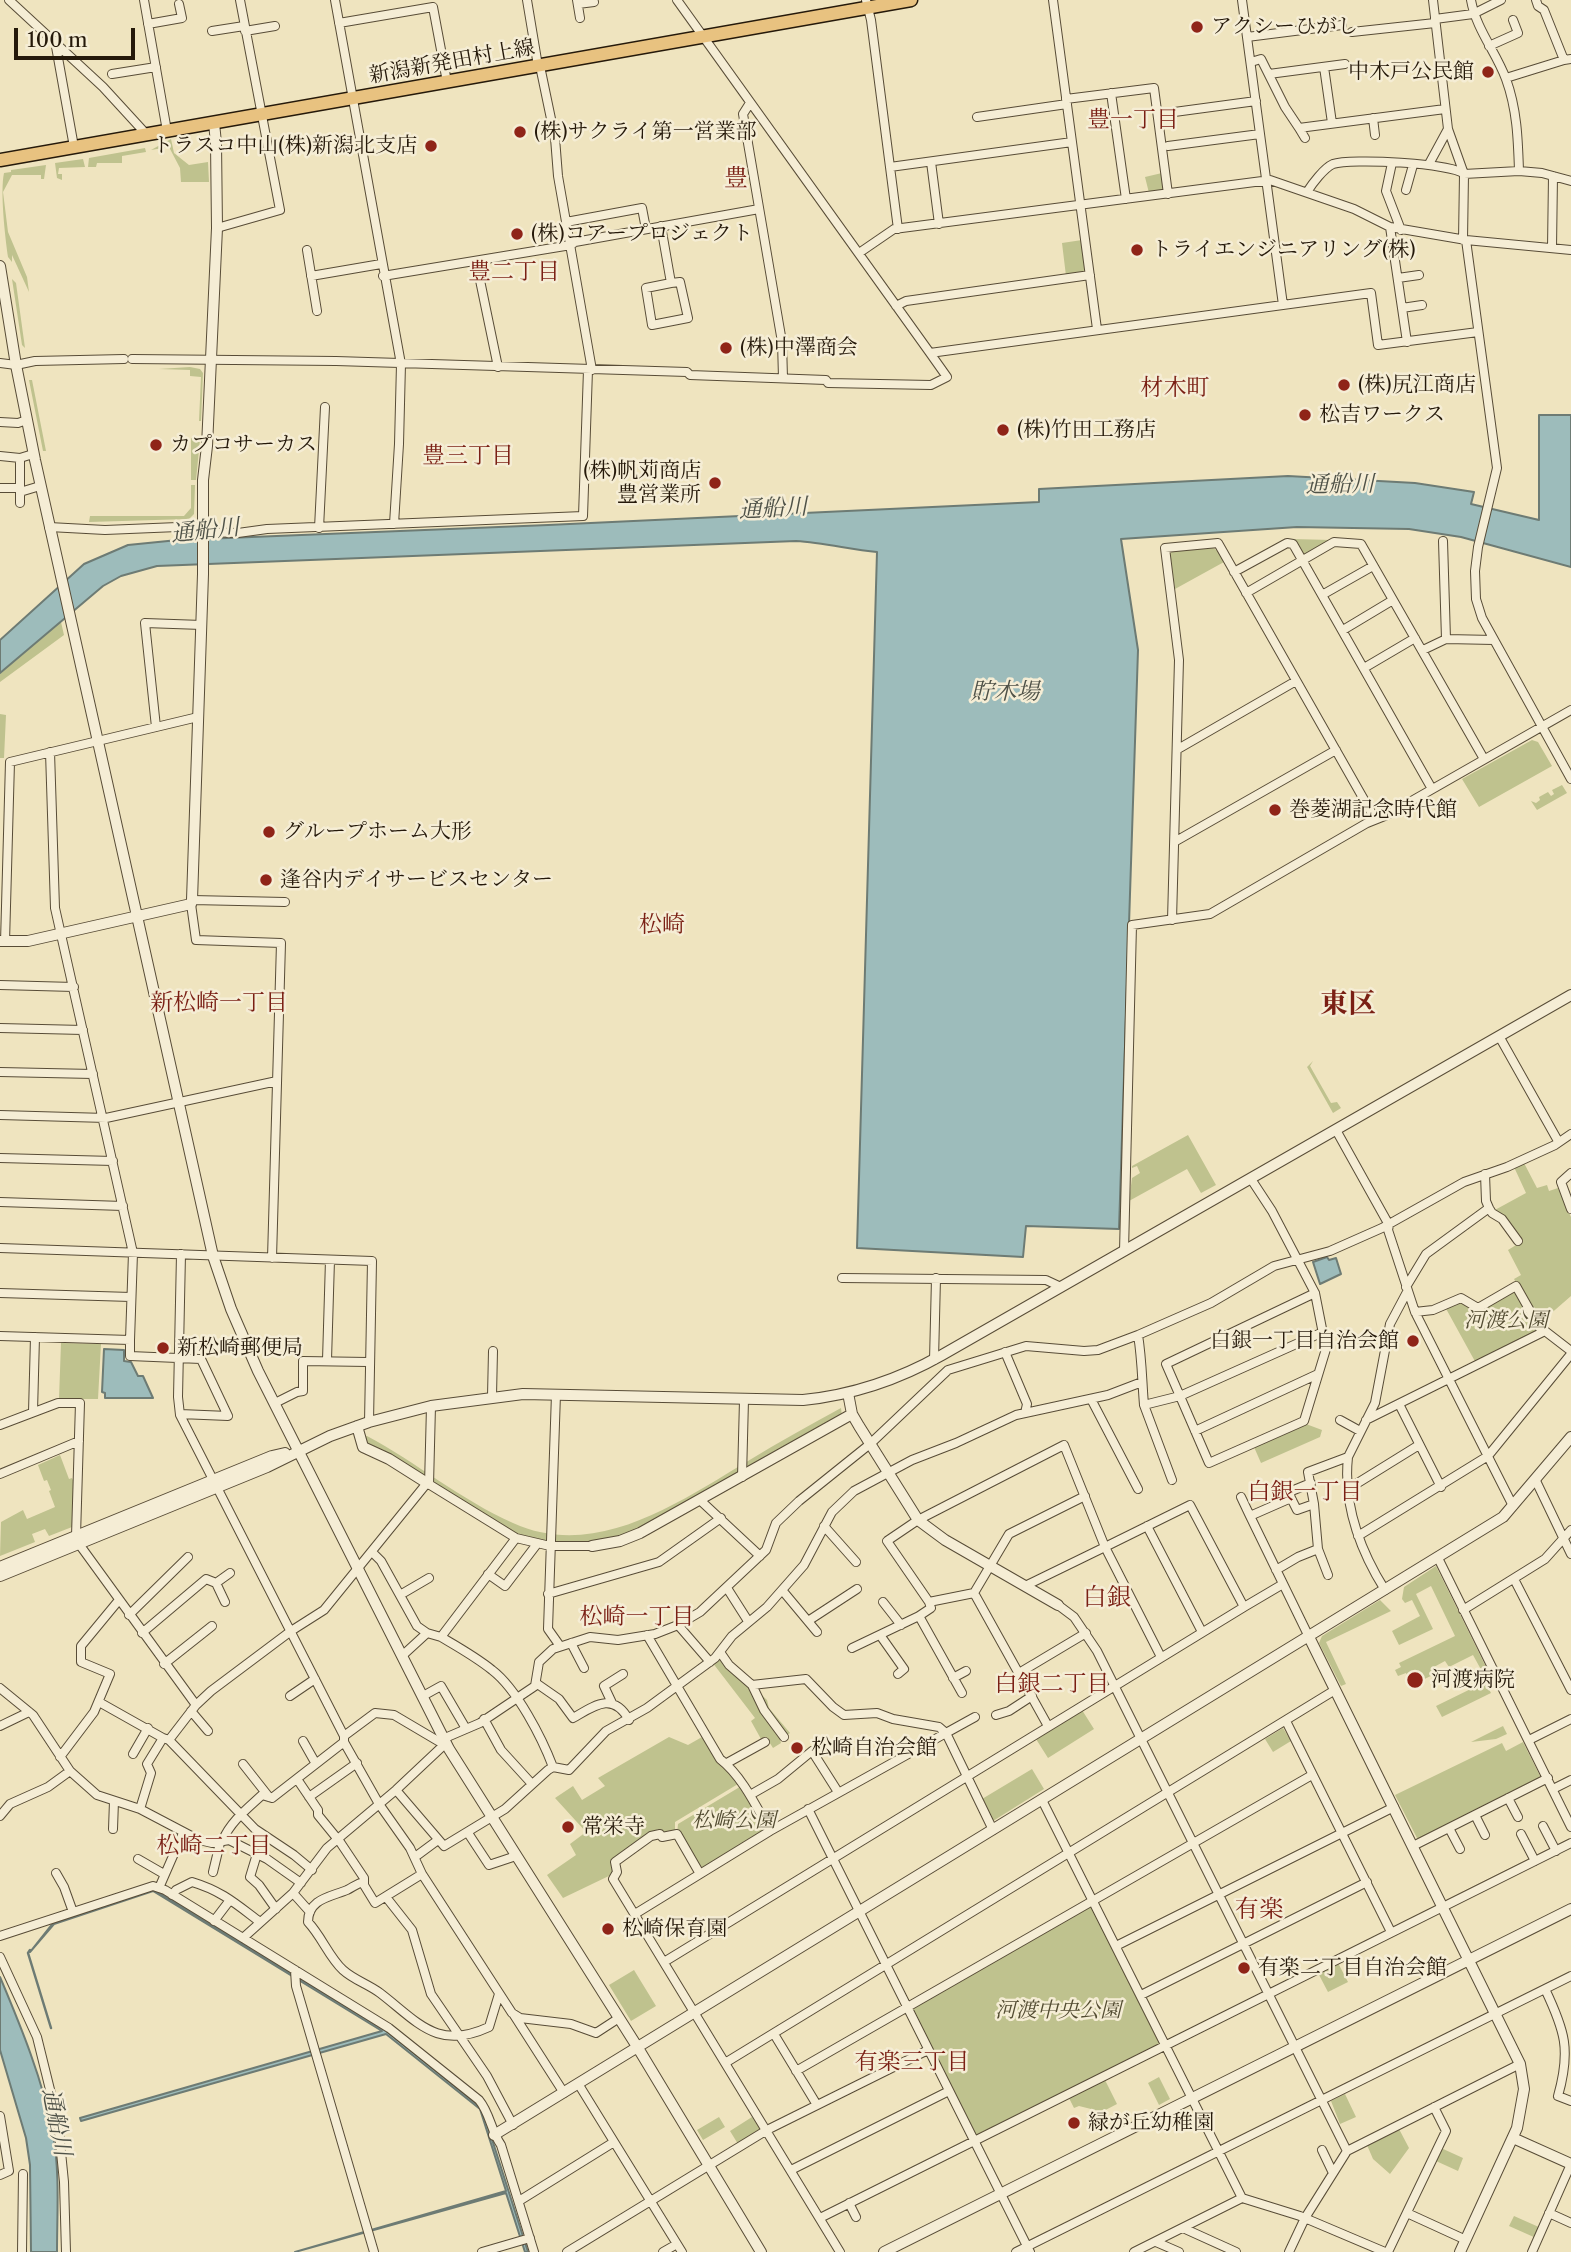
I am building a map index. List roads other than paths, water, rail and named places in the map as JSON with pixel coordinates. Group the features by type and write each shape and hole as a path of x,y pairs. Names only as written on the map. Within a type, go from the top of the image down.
{"main road":[{"name":"新潟新発田村上線","path":"0,160 353,100 702,37 866,4 911,0"}],"street":[{"path":"9,0 103,87 147,135"},
{"path":"144,0 167,131"},
{"path":"217,228 280,210 240,0"},
{"path":"335,0 401,365 394,524"},
{"path":"49,527 203,531 583,516 590,370 558,176 555,138 527,0"},
{"path":"0,363 16,365 35,361 210,358 687,372 691,375 826,380 828,383 931,386 947,377 677,0"},
{"path":"1053,0 1097,329"},
{"path":"1242,0 1283,305"},
{"path":"1433,0 1448,129 1464,174 1465,240 1497,468 1478,547 1476,599 1482,618 1571,779"},
{"path":"1471,0 1473,14 1506,78 1517,118 1518,171"},
{"path":"1352,32 1473,14 1501,0"},
{"path":"1506,78 1568,60 1544,10 1538,6 1536,0"},
{"path":"580,18 577,2 594,2"},
{"path":"148,24 182,18 179,4"},
{"path":"866,4 872,20 898,229"},
{"path":"339,23 433,7 447,82"},
{"path":"1489,46 1518,33 1513,20"},
{"path":"1247,37 1342,25"},
{"path":"212,31 275,26"},
{"path":"55,41 74,147"},
{"path":"1251,62 1261,59 1305,138"},
{"path":"1269,75 1345,64"},
{"path":"112,74 156,67"},
{"path":"1324,67 1332,123"},
{"path":"977,117 1154,88 1168,194"},
{"path":"1111,93 1126,199"},
{"path":"1167,113 1256,100"},
{"path":"750,103 743,114 782,342 783,378"},
{"path":"1299,128 1445,109"},
{"path":"1373,118 1375,135"},
{"path":"214,123 217,228 203,531 191,902 196,940 281,943 272,1258"},
{"path":"1429,164 1448,129"},
{"path":"1168,146 1261,134"},
{"path":"890,167 1072,142"},
{"path":"1307,192 1331,164 1359,160 1429,164 1459,169 1464,174 1518,171 1571,181"},
{"path":"931,162 939,224"},
{"path":"1392,163 1386,191 1401,230"},
{"path":"1406,190 1413,165"},
{"path":"1552,248 1553,176"},
{"path":"859,253 898,229 1266,180 1354,209 1390,228 1465,240 1571,250"},
{"path":"566,222 642,208 646,229"},
{"path":"383,276 759,209"},
{"path":"662,226 671,284"},
{"path":"1390,228 1407,342"},
{"path":"307,250 317,311"},
{"path":"477,261 498,367"},
{"path":"311,276 381,264"},
{"path":"0,265 33,454 213,1256 246,1344 445,1741 620,2018 761,2252"},
{"path":"896,306 906,301 1090,275"},
{"path":"1398,278 1419,275"},
{"path":"680,282 688,318 652,325 646,288 671,284 680,282"},
{"path":"930,353 1371,293 1378,345 1478,332"},
{"path":"1402,308 1422,305"},
{"path":"319,528 325,407"},
{"path":"0,422 18,423 27,420"},
{"path":"0,456 20,458 33,454"},
{"path":"20,458 20,503"},
{"path":"0,488 20,490 40,486"},
{"path":"1443,541 1446,639"},
{"path":"1246,593 1334,542 1361,544 1484,759"},
{"path":"1234,572 1287,543 1293,544 1432,789"},
{"path":"1172,920 1180,660 1165,548 1219,544 1375,819"},
{"path":"1322,595 1373,566"},
{"path":"1342,630 1393,600"},
{"path":"156,727 145,623 202,625"},
{"path":"1364,668 1415,638"},
{"path":"1423,650 1446,639 1494,640"},
{"path":"1178,749 1296,681"},
{"path":"1124,1251 1132,925 1210,914 1571,710"},
{"path":"198,717 10,762 4,817 3,942 28,941 191,902 285,902"},
{"path":"1175,841 1336,750"},
{"path":"50,752 55,908 133,1253 130,1356 201,1359 228,1416 180,1414"},
{"path":"0,985 74,987"},
{"path":"0,1567 77,1540 215,1484 267,1467 299,1450 357,1426 430,1406 492,1396 556,1394 803,1401 848,1394 897,1378 1571,995"},
{"path":"0,1028 83,1030"},
{"path":"1499,1036 1558,1141"},
{"path":"0,1072 93,1074"},
{"path":"0,1115 104,1118 277,1081"},
{"path":"1336,1130 1388,1224 1415,1312 1513,1507"},
{"path":"243,1938 293,1894 327,1848 396,1790 445,1741 535,1686 538,1662 553,1649 590,1637 618,1640 663,1632 700,1612 766,1550 776,1523 870,1444 948,1370 1027,1346 1091,1350 1139,1335 1211,1303 1274,1266 1331,1251 1388,1224 1464,1182 1507,1167 1555,1145 1571,1134"},
{"path":"0,1158 113,1161"},
{"path":"1571,1173 1561,1182 1571,1209"},
{"path":"1485,1174 1486,1201 1489,1208 1518,1241"},
{"path":"1251,1178 1315,1293 1326,1349 1304,1421 1209,1463 1166,1364 1315,1293"},
{"path":"0,1202 123,1206"},
{"path":"1385,1590 1372,1569 1352,1519 1348,1457 1379,1391 1381,1365 1390,1324 1426,1254 1489,1208"},
{"path":"0,1248 372,1261 368,1362 369,1422"},
{"path":"181,1254 178,1397 180,1414 186,1429 379,1804 564,2094"},
{"path":"327,1360 330,1260"},
{"path":"842,1278 1046,1280 1061,1287"},
{"path":"936,1278 938,1357 948,1370"},
{"path":"1415,1312 1433,1310 1461,1298 1478,1308 1516,1286 1542,1332"},
{"path":"0,1293 131,1297"},
{"path":"1358,1536 1488,1457 1571,1352 1545,1331 1366,1420"},
{"path":"1144,1405 1180,1396 1323,1332"},
{"path":"1139,1335 1144,1373 1144,1405 1172,1480"},
{"path":"0,1336 130,1340"},
{"path":"33,1412 35,1338"},
{"path":"492,1396 493,1351"},
{"path":"1005,1352 1027,1404 1025,1413"},
{"path":"275,1403 303,1391 303,1361 368,1362"},
{"path":"1195,1431 1318,1374"},
{"path":"553,1767 569,1770 606,1731 629,1720 710,1662 748,1621 767,1607 804,1565 824,1526 843,1499 887,1473 1025,1413 1091,1399 1142,1382"},
{"path":"556,1394 548,1629 560,1646"},
{"path":"848,1394 852,1414 918,1520 945,1540 1058,1605 1073,1617 1086,1633 1195,1843 1347,2151"},
{"path":"1091,1399 1138,1489"},
{"path":"742,1477 744,1400"},
{"path":"0,1425 58,1403 80,1403 77,1540 208,1731"},
{"path":"1399,1404 1441,1487"},
{"path":"140,1810 151,1773 147,1764 193,1708 291,1631 324,1610 428,1484 430,1406"},
{"path":"357,1426 363,1447 389,1459 516,1538 550,1546 592,1546 630,1538 701,1501 852,1414"},
{"path":"1340,1420 1360,1431"},
{"path":"494,2135 513,2126 1503,1517 1571,1437"},
{"path":"0,1474 79,1441"},
{"path":"1348,1489 1419,1445"},
{"path":"852,1648 931,1608 887,1541 918,1520 1064,1446 1105,1547 1160,1657"},
{"path":"1328,1576 1318,1549 1308,1472 1348,1457"},
{"path":"1536,1481 1571,1554"},
{"path":"1311,1483 1289,1492 1297,1510 1314,1504"},
{"path":"929,1602 974,1592 1009,1534 1085,1496"},
{"path":"1241,1497 1520,2064 1524,2089 1522,2109 1513,2138 1460,2252"},
{"path":"1250,1516 1291,1498"},
{"path":"701,1501 760,1556"},
{"path":"1025,1586 1190,1505 1244,1607"},
{"path":"548,1594 659,1562 721,1518"},
{"path":"824,1526 856,1562"},
{"path":"1147,1526 1202,1632"},
{"path":"1463,1610 1545,1559 1571,1530"},
{"path":"441,1637 516,1538"},
{"path":"0,1576 77,1540"},
{"path":"488,1574 505,1586 537,1544"},
{"path":"1276,1570 1318,1549"},
{"path":"372,1552 381,1561 417,1626 437,1638 441,1637 494,1671 542,1739 553,1767"},
{"path":"129,1615 188,1557"},
{"path":"1437,1558 1571,1827"},
{"path":"216,1583 230,1573"},
{"path":"400,1595 429,1578"},
{"path":"142,1633 206,1579 216,1583 225,1602"},
{"path":"1514,1579 1571,1690"},
{"path":"664,1962 1283,1584"},
{"path":"727,1588 748,1621"},
{"path":"808,1621 857,1589"},
{"path":"782,1590 817,1632"},
{"path":"974,1592 1048,1726"},
{"path":"60,1757 80,1734 99,1702 110,1675 81,1662 81,1646 118,1600"},
{"path":"883,1602 901,1625"},
{"path":"919,1616 962,1693"},
{"path":"678,1625 710,1662"},
{"path":"164,1664 212,1626"},
{"path":"402,1655 427,1633"},
{"path":"1019,1673 1086,1633"},
{"path":"647,1635 721,1762 727,1763 765,1742"},
{"path":"880,1635 904,1669 898,1674"},
{"path":"571,1643 584,1668"},
{"path":"720,1652 752,1685 764,1710 784,1737"},
{"path":"953,1678 966,1671"},
{"path":"623,1674 604,1685 612,1703 626,1714 629,1720"},
{"path":"290,1696 315,1679"},
{"path":"752,1685 806,1679 844,1715 877,1713 893,1719 940,1727 946,1733 993,1830"},
{"path":"536,1683 559,1699 573,1718 600,1702 612,1703"},
{"path":"423,1696 441,1686 465,1727"},
{"path":"0,1688 29,1712 70,1771 97,1795 140,1810 199,1840 229,1840 286,1871 301,1883"},
{"path":"725,2063 1335,1689"},
{"path":"996,1715 1009,1711 1032,1696"},
{"path":"99,1702 166,1739 255,1829 312,1870"},
{"path":"0,1726 29,1712"},
{"path":"213,1872 222,1841 241,1815 262,1795 272,1798 297,1779 375,1713 394,1715 438,1741 445,1741"},
{"path":"635,1914 770,1831 975,1717"},
{"path":"484,1719 501,1750 533,1784"},
{"path":"1528,1740 1571,1719"},
{"path":"1286,1721 1391,1932"},
{"path":"133,1754 148,1728"},
{"path":"303,1741 316,1764"},
{"path":"750,1795 778,1779 812,1751 838,1792"},
{"path":"309,1797 357,1763"},
{"path":"727,1763 750,1795 770,1831"},
{"path":"243,1764 269,1797"},
{"path":"396,1790 444,1846 492,1818 553,1767"},
{"path":"0,1816 10,1804 48,1787 70,1771"},
{"path":"796,2071 1312,1775"},
{"path":"1413,1846 1548,1778"},
{"path":"297,1779 318,1810 318,1815 364,1878 363,1882 375,1903 422,1874"},
{"path":"1553,1789 1571,1780"},
{"path":"1508,1798 1518,1817"},
{"path":"1042,1800 1242,2198"},
{"path":"113,1829 114,1801"},
{"path":"1116,1946 1394,1807"},
{"path":"808,1809 1029,2249"},
{"path":"1475,1815 1485,1835"},
{"path":"1543,1826 1556,1851"},
{"path":"1449,1828 1460,1849"},
{"path":"159,1888 183,1833"},
{"path":"468,1833 489,1865 516,1856"},
{"path":"699,1874 677,1834 662,1837 660,1834 651,1836 615,1861 617,1872 613,1879 840,2252"},
{"path":"1521,1834 1535,1861"},
{"path":"415,1857 438,1840"},
{"path":"820,2218 1571,1843"},
{"path":"257,1854 250,1877 276,1909"},
{"path":"138,1859 164,1874"},
{"path":"56,1873 73,1912"},
{"path":"172,1895 192,1882 222,1892 260,1923"},
{"path":"363,1882 325,1897 316,1903 310,1912 308,1922 342,1969 379,1992 419,2025 441,2034 461,2037 489,2027 499,1994"},
{"path":"1141,1995 1367,1882"},
{"path":"0,1936 153,1886 215,1920 389,2028 480,2100 494,2135 501,2145 534,2252"},
{"path":"293,1894 310,1912"},
{"path":"386,1897 412,1930 431,1994 494,2087 513,2126"},
{"path":"215,1920 230,1899"},
{"path":"884,2252 1571,1909"},
{"path":"0,1957 37,2037 58,2122 64,2182 66,2252"},
{"path":"295,1970 374,2252"},
{"path":"1016,2252 1029,2249 1218,2151 1571,1976"},
{"path":"1545,1989 1562,2025 1567,2045 1568,2064 1558,2095 1571,2101"},
{"path":"512,2013 520,2018 571,2024 596,2033 620,2018"},
{"path":"774,2034 817,2105"},
{"path":"567,2252 767,2130 928,2050"},
{"path":"1289,2252 1305,2218 1347,2151 1520,2064"},
{"path":"579,2085 680,2248 663,2252"},
{"path":"791,2170 949,2091"},
{"path":"1134,2252 1242,2198 1305,2218 1387,2252 1446,2131 1434,2107"},
{"path":"0,2116 9,2172 0,2175"},
{"path":"1513,2138 1571,2164 1532,2252"},
{"path":"519,2201 614,2142"},
{"path":"1322,2150 1333,2173"},
{"path":"22,2252 23,2174"},
{"path":"849,2203 856,2217"},
{"path":"1407,2213 1466,2240"},
{"path":"1549,2213 1571,2223"},
{"path":"1183,2228 1220,2249 1236,2252"},
{"path":"482,2252 530,2238"},
{"path":"1156,2242 1179,2252"}],"water":[{"name":"貯木場","path":"1539,415 1571,415 1571,567 1461,537 1409,529 1297,527 1121,539 1138,650 1119,1229 1026,1226 1023,1257 857,1248 877,552 796,541 157,566 121,576 103,586 0,673 0,640 84,564 128,545 178,540 1039,502 1039,489 1288,476 1415,483 1474,492 1471,504 1539,520"},
{"path":"1327,1257 1329,1260 1336,1258 1341,1274 1320,1284 1313,1262"},
{"path":"104,1349 124,1350 124,1361 131,1362 138,1376 143,1376 153,1398 105,1398 105,1393 102,1392"},
{"path":"153,1889 389,2033 482,2108 528,2252 525,2252 506,2193 295,2252 506,2191 480,2109 386,2034 81,2121 80,2118 382,2031 153,1891 54,1924 30,1952 53,1923"},
{"path":"0,1977 23,2034 49,2114 57,2178 57,2252 31,2252 30,2165 26,2138 0,2050"}],"waterway":[{"path":"30,1950 28,1953 51,2028"}],"place":[{"name":"アクシーひがし","path":"1197,27"},
{"name":"中木戸公民館","path":"1488,72"},
{"name":"(株)サクライ第一営業部","path":"520,132"},
{"name":"トラスコ中山(株)新潟北支店","path":"431,146"},
{"name":"(株)コアープロジェクト","path":"517,234"},
{"name":"トライエンジニアリング(株)","path":"1137,250"},
{"name":"(株)中澤商会","path":"726,348"},
{"name":"(株)尻江商店","path":"1344,385"},
{"name":"松吉ワークス","path":"1305,415"},
{"name":"(株)竹田工務店","path":"1003,430"},
{"name":"カプコサーカス","path":"156,445"},
{"name":"(株)帆苅商店 豊営業所","path":"715,483"},
{"name":"巻菱湖記念時代館","path":"1275,810"},
{"name":"グループホーム大形","path":"269,832"},
{"name":"逢谷内デイサービスセンター","path":"266,880"},
{"name":"白銀一丁目自治会館","path":"1413,1341"},
{"name":"新松崎郵便局","path":"163,1348"},
{"name":"河渡病院","path":"1415,1680"},
{"name":"松崎自治会館","path":"797,1748"},
{"name":"常栄寺","path":"568,1827"},
{"name":"松崎保育園","path":"608,1929"},
{"name":"有楽二丁目自治会館","path":"1244,1968"},
{"name":"緑が丘幼稚園","path":"1074,2123"}],"district":[{"name":"豊一丁目","path":"1133,120"},
{"name":"豊","path":"736,179"},
{"name":"豊二丁目","path":"514,272"},
{"name":"材木町","path":"1175,388"},
{"name":"豊三丁目","path":"468,456"},
{"name":"松崎","path":"662,925"},
{"name":"新松崎一丁目","path":"219,1003"},
{"name":"東区","path":"1348,1005"},
{"name":"白銀一丁目","path":"1305,1492"},
{"name":"白銀","path":"1107,1598"},
{"name":"松崎一丁目","path":"637,1617"},
{"name":"白銀二丁目","path":"1052,1684"},
{"name":"松崎二丁目","path":"214,1846"},
{"name":"有楽","path":"1259,1910"},
{"name":"有楽三丁目","path":"912,2062"}],"water label":[{"name":"通船川","path":"1340,485"},
{"name":"通船川","path":"773,509"},
{"name":"通船川","path":"205,531"},
{"name":"通船川","path":"56,2122"}],"park label":[{"name":"河渡公園","path":"1506,1321"},
{"name":"松崎公園","path":"734,1821"},
{"name":"河渡中央公園","path":"1058,2011"}]}
